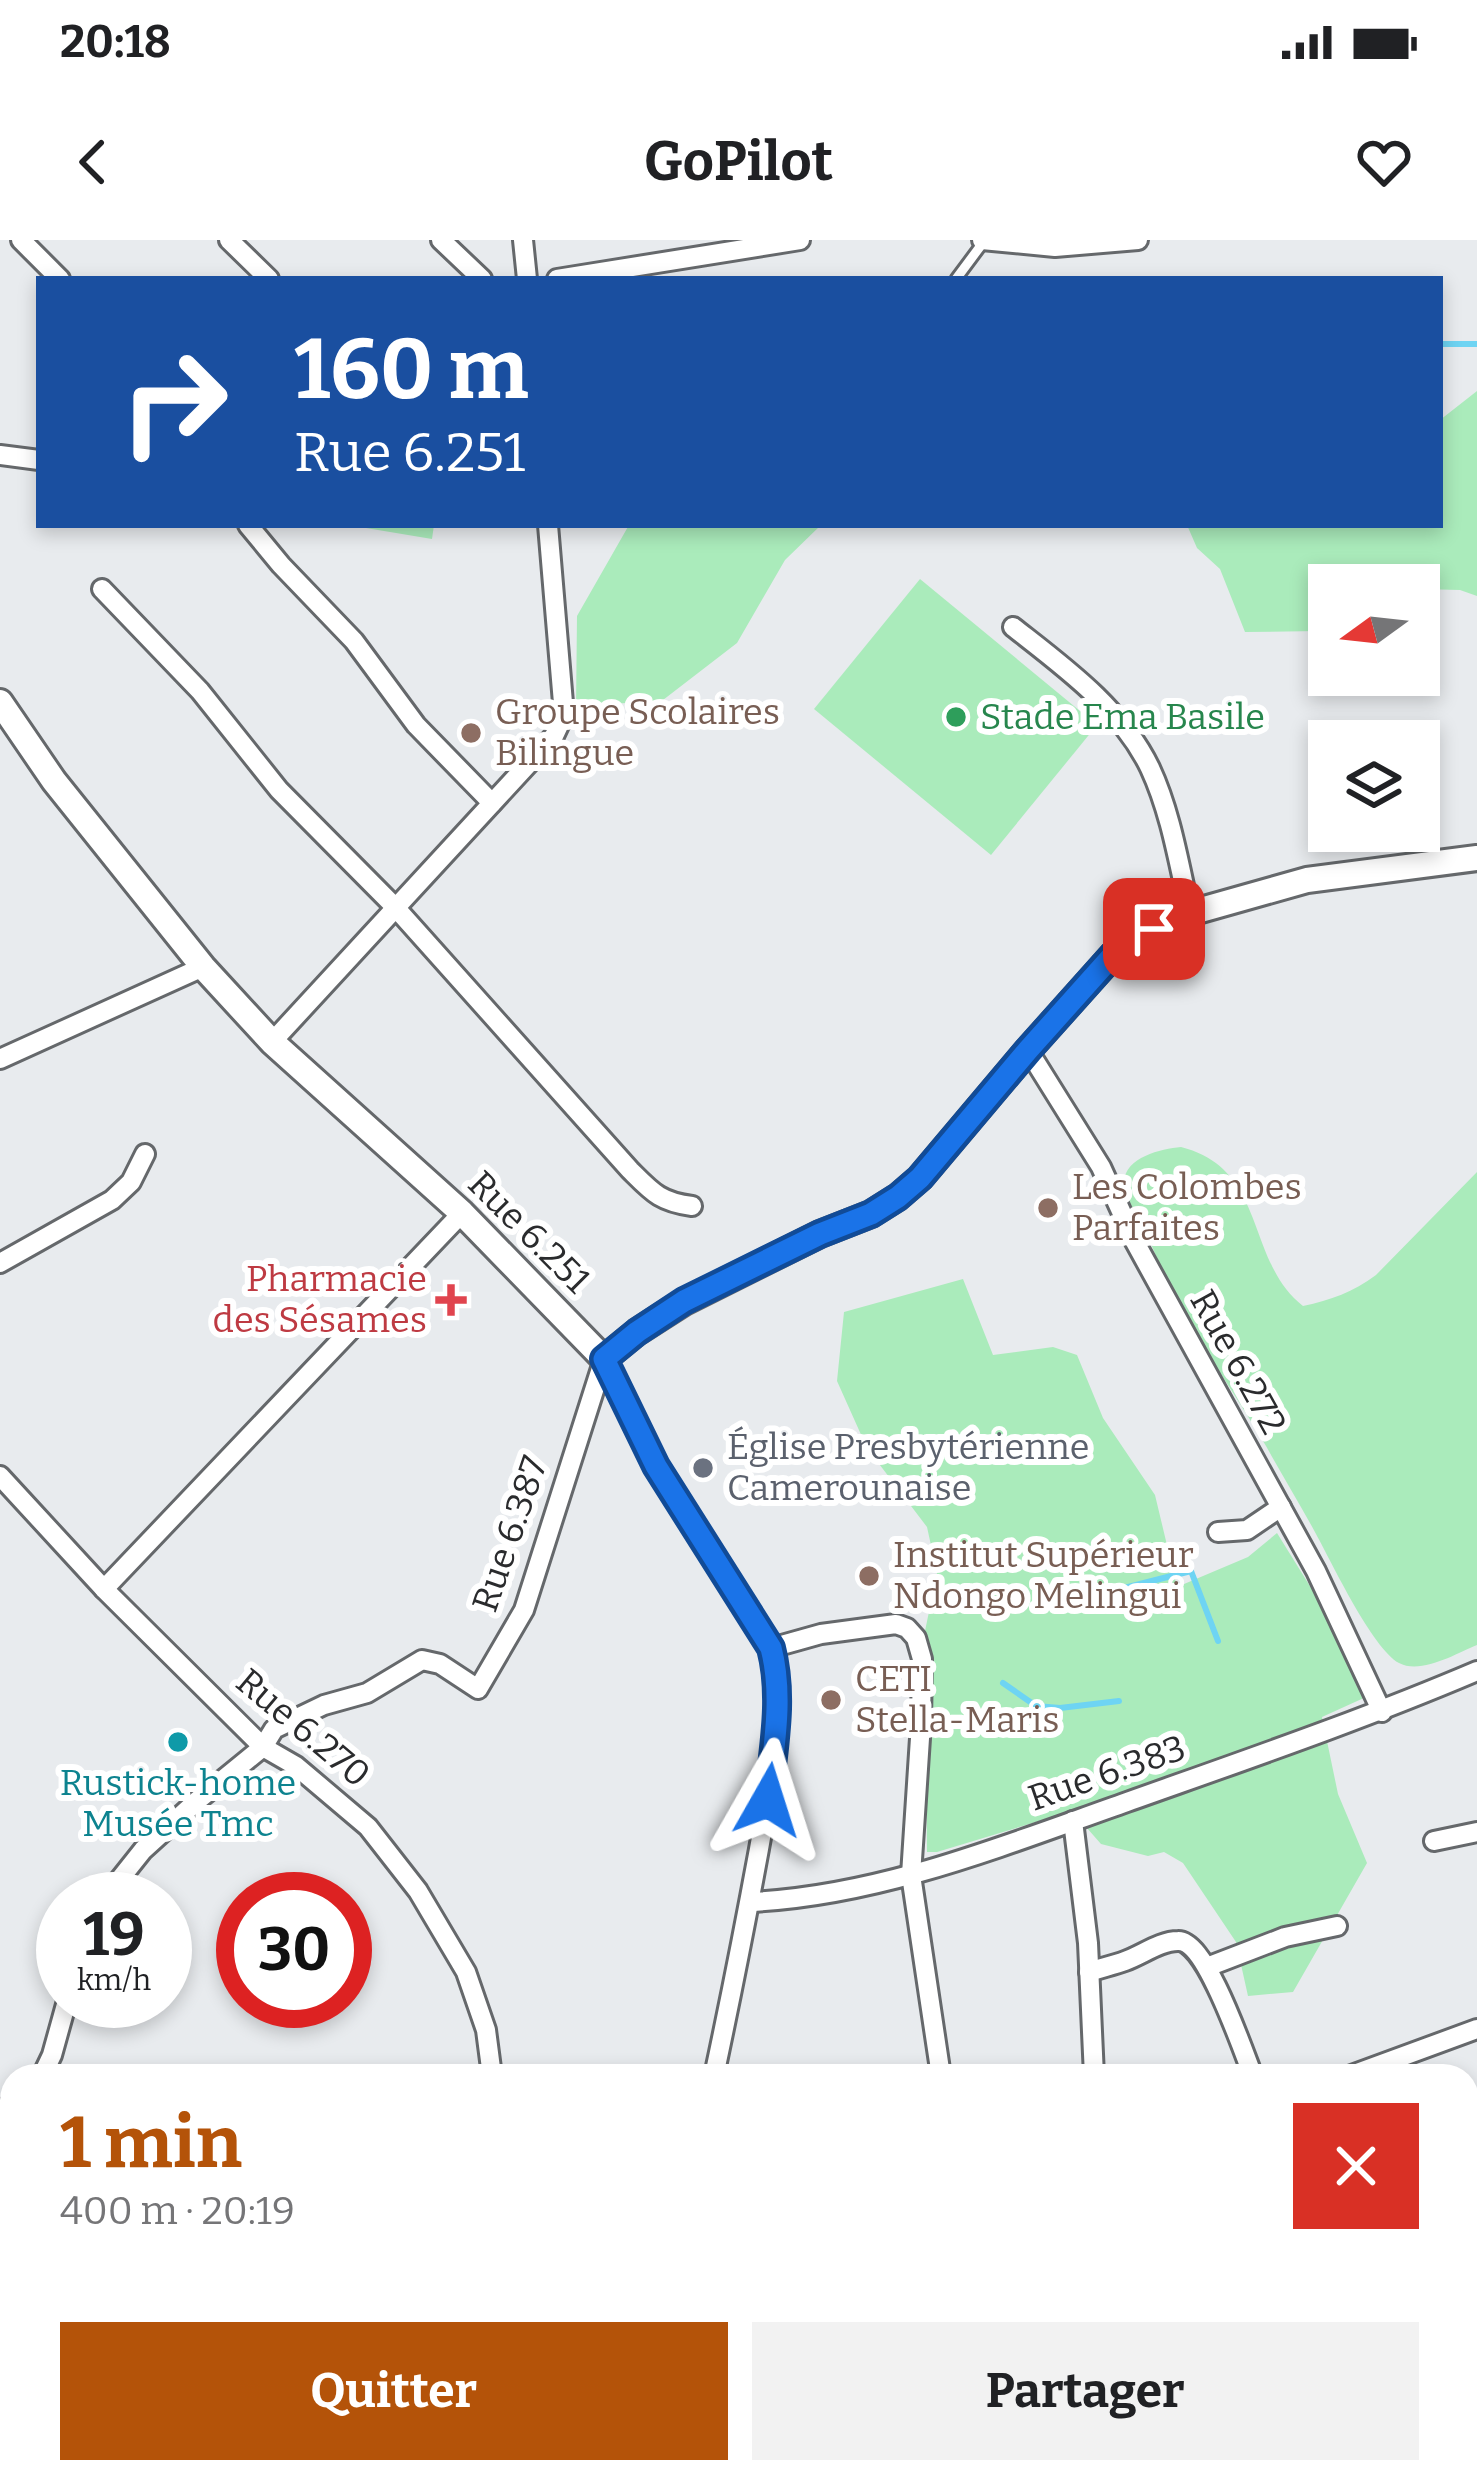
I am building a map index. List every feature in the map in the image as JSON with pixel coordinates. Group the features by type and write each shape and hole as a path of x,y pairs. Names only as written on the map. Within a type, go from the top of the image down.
{"main road":[{"name":"Rue 6.251","path":"0,702 54,782 203,968 272,1042 462,1213 604,1359"},
{"path":"604,1359 684,1301 898,1197 920,1178 1113,955 1154,929 1190,913 1307,880 1477,858"}],"street":[{"path":"21,240 57,276"},
{"path":"229,240 266,276"},
{"path":"441,240 479,276"},
{"path":"524,240 527,276"},
{"path":"576,276 800,240"},
{"path":"983,240 1055,247 1138,240"},
{"path":"0,455 36,460"},
{"path":"250,528 354,640 416,725 492,803"},
{"path":"272,1042 554,736 563,703 548,528"},
{"path":"102,590 200,691 279,790 395,907 655,1196 692,1206"},
{"path":"1013,627 1080,682 1135,741 1161,796 1190,913"},
{"path":"0,1059 203,968"},
{"name":"Rue 6.272","path":"1028,1050 1101,1167 1135,1242 1316,1571 1382,1712"},
{"path":"0,1263 112,1200 131,1182 145,1154"},
{"path":"104,1589 462,1213"},
{"path":"604,1359 656,1466 771,1648 776,1670 776,1732 768,1800 716,2064"},
{"name":"Rue 6.387","path":"125,1872 197,1800 263,1747 274,1729 324,1705 367,1693 422,1660 440,1664 478,1689 524,1610 604,1359"},
{"name":"Rue 6.270","path":"0,1476 104,1589 263,1747 296,1766 368,1826 418,1891 466,1972 486,2030 490,2064"},
{"path":"1218,1532 1247,1530 1281,1507"},
{"path":"771,1648 821,1634 896,1624 916,1638 922,1659 921,1723 911,1875 939,2064"},
{"name":"Rue 6.383","path":"750,1902 822,1895 911,1875 1382,1712 1477,1671"},
{"path":"1073,1821 1093,2064"},
{"path":"1434,1841 1477,1832"},
{"path":"1207,1967 1285,1937 1337,1926"},
{"path":"1089,1972 1174,1940 1185,1941 1207,1967 1248,2064"},
{"path":"48,2064 60,2028"},
{"path":"1382,2064 1477,2030"}],"lane":[{"path":"958,276 983,240"}],"green space":[{"path":"1477,391 1477,596 1440,590 1440,564 1308,564 1308,631 1245,632 1220,569 1197,548 1188,528 1443,528 1443,418"},
{"path":"366,528 434,528 432,539"},
{"path":"627,528 818,528 785,560 737,643 663,700 576,707 577,616"},
{"name":"Stade Ema Basile","path":"920,579 1097,725 991,855 814,709"},
{"path":"1181,1147 1209,1158 1229,1175 1243,1195 1272,1265 1303,1306 1341,1295 1376,1275 1477,1172 1477,1645 1439,1662 1408,1666 1388,1654 1353,1604 1266,1446 1178,1303 1126,1197 1126,1173 1137,1160"},
{"path":"963,1279 993,1355 1053,1347 1077,1355 1103,1418 1155,1495 1177,1587 1248,1557 1277,1533 1313,1591 1366,1697 1322,1717 1338,1794 1367,1863 1293,1992 1248,1996 1236,1942 1183,1863 1164,1852 1148,1856 1101,1844 1072,1811 927,1852 925,1631 937,1573 927,1527 867,1448 837,1381 844,1312"}],"waterway":[{"path":"1443,344 1477,344"},
{"path":"1085,1598 1191,1571 1218,1641"},
{"path":"1003,1683 1036,1706 1119,1701"}],"place":[{"name":"Stade Ema Basile","path":"956,717"},
{"name":"Groupe Scolaires Bilingue","path":"471,733"},
{"name":"Les Colombes Parfaites","path":"1048,1208"},
{"name":"Pharmacie des Sésames","path":"451,1300"},
{"name":"Église Presbytérienne Camerounaise","path":"703,1468"},
{"name":"Institut Supérieur Ndongo Melingui","path":"869,1576"},
{"name":"CETI Stella-Maris","path":"831,1700"},
{"name":"Rustick-home Musée Tmc","path":"178,1742"}],"route":[{"path":"768,1800 777,1691 771,1648 656,1466 604,1359 684,1301 898,1197 920,1178 1113,955 1154,929"}]}
